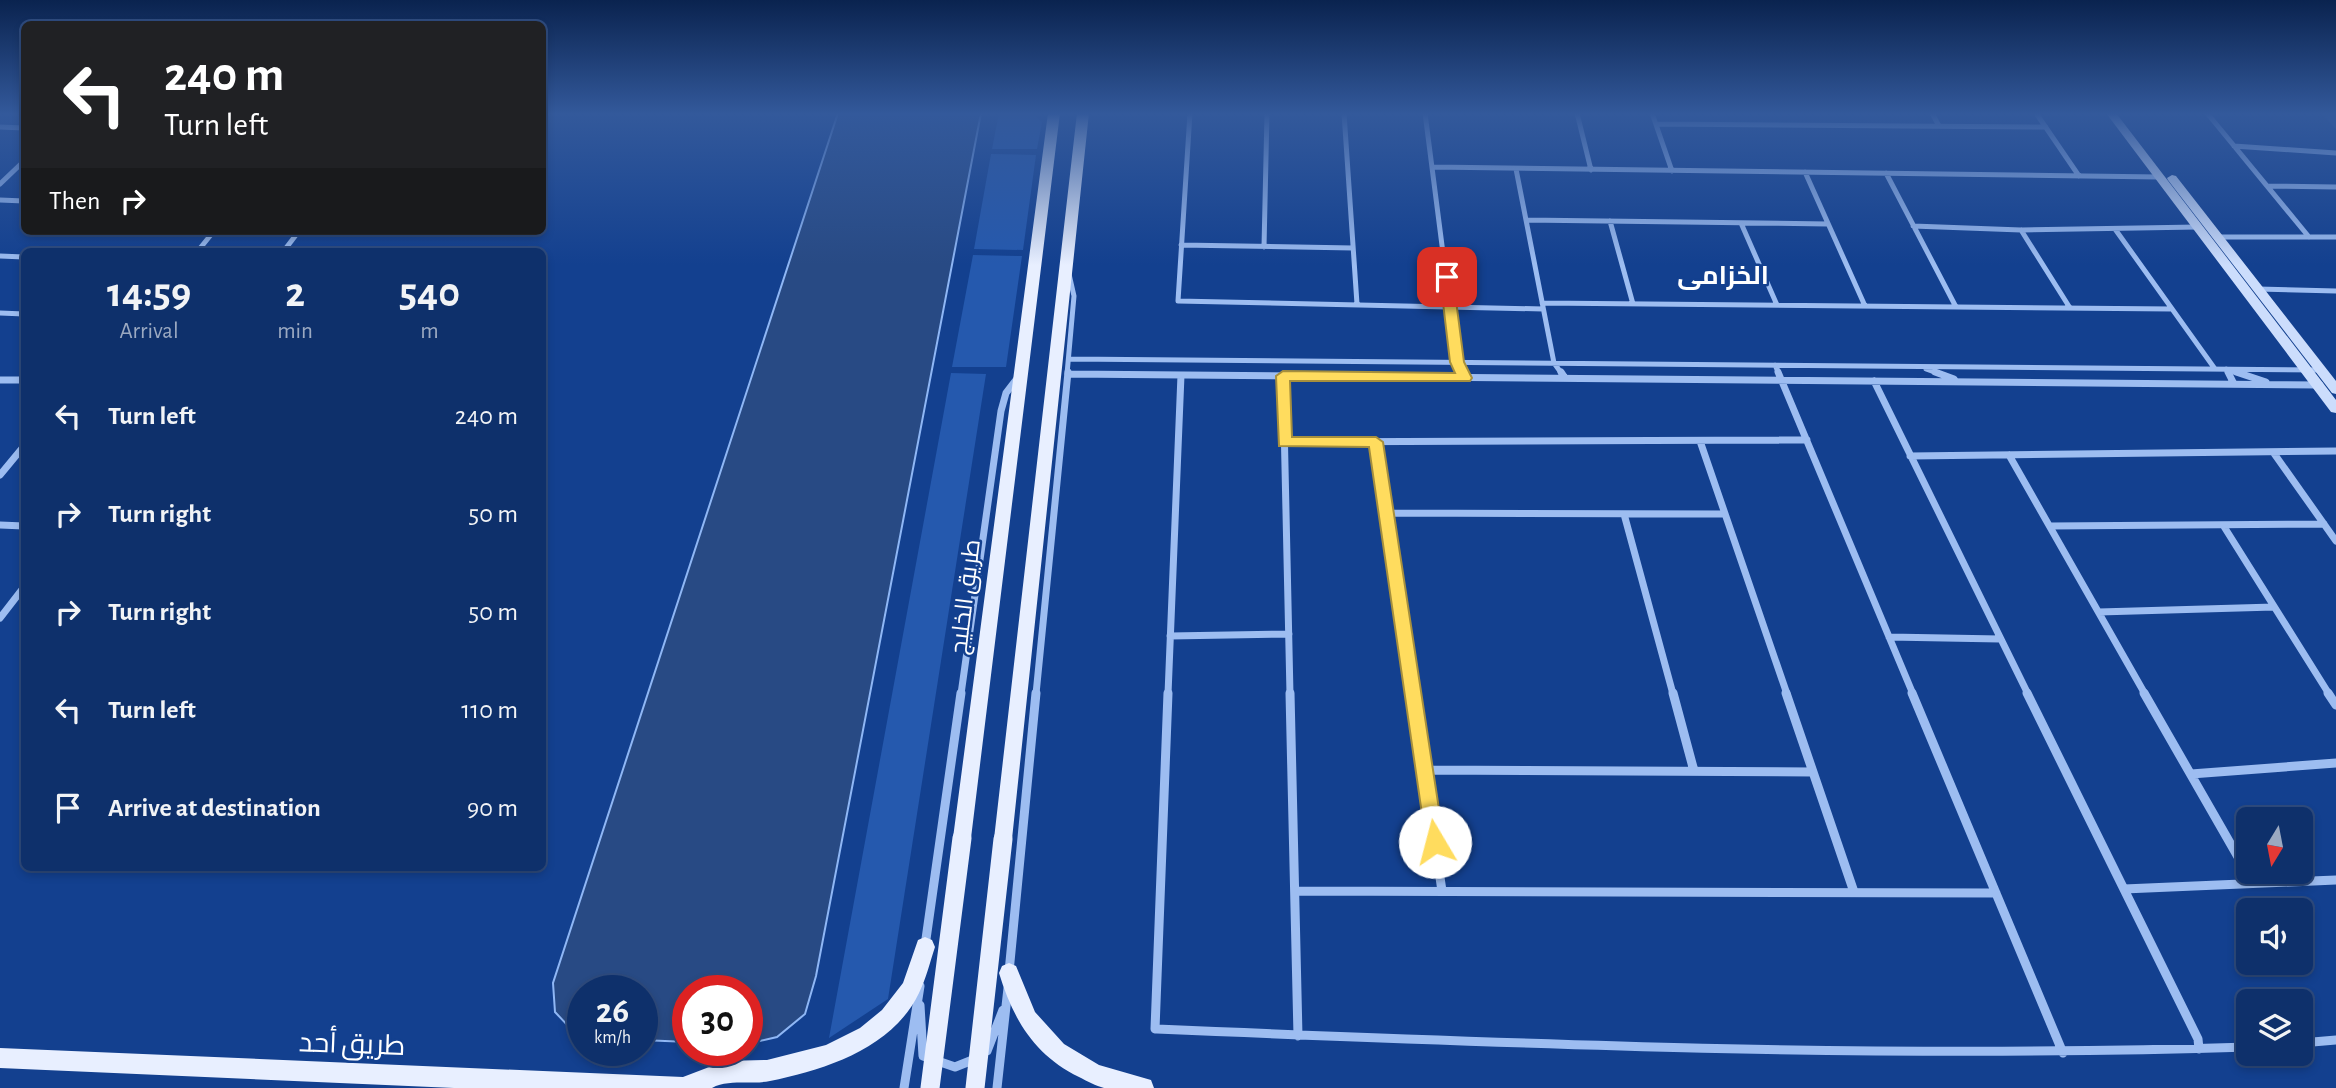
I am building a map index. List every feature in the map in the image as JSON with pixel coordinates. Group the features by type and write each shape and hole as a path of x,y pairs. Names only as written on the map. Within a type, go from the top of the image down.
{"main road":[{"name":"طريق الخليج","path":"930,1088 1048,164"},
{"path":"975,1088 1078,164"},
{"path":"692,1088 725,1072 767,1071 829,1055 867,1035 889,1017 911,989 925,947"},
{"path":"1009,973 1016,1002 1038,1036 1070,1062 1105,1080 1143,1088"},
{"name":"طريق أحد","path":"0,1058 692,1088"}],"street":[{"path":"0,184 21,164"},
{"path":"1187,164 1178,301 2172,309"},
{"path":"1264,247 1266,164"},
{"path":"1347,164 1357,304"},
{"path":"1433,164 1457,362 1465,378"},
{"path":"1589,164 1591,170"},
{"path":"1670,164 1672,171"},
{"path":"2071,164 2079,176"},
{"path":"2150,164 2336,410"},
{"path":"2162,164 2334,388"},
{"path":"2249,164 2309,237"},
{"path":"1433,167 2160,177"},
{"path":"1516,169 1554,363 1565,379"},
{"path":"1805,172 1866,306"},
{"path":"1886,173 1956,307"},
{"path":"2267,186 2336,187"},
{"path":"0,200 21,201"},
{"path":"1526,220 1828,224"},
{"path":"1610,221 1633,303"},
{"path":"1741,223 1777,305"},
{"path":"1913,226 2021,230 2197,227"},
{"path":"2115,229 2215,369"},
{"path":"2021,230 2070,308"},
{"path":"2218,237 2336,237"},
{"path":"1181,245 1353,248"},
{"path":"0,256 21,257"},
{"path":"997,1088 1068,374 1074,296 1067,263"},
{"path":"2258,289 2336,291"},
{"path":"0,313 21,314"},
{"path":"1069,359 2320,370"},
{"path":"1775,365 2063,1053"},
{"path":"1919,366 1961,382"},
{"path":"2234,384 2226,369 2273,385"},
{"path":"904,1088 1000,411 1006,393 1021,373"},
{"path":"1068,374 2234,384 2318,385 2334,388"},
{"path":"1181,375 1155,1029 1627,1048 2063,1053 2236,1048"},
{"path":"1283,376 1298,1036"},
{"path":"0,380 21,380"},
{"path":"1874,381 2198,1038 2199,1049"},
{"path":"1700,440 1854,892"},
{"path":"1284,443 1807,440"},
{"path":"1376,442 1442,891"},
{"path":"0,475 21,450"},
{"path":"1910,456 2336,451"},
{"path":"2273,452 2336,541"},
{"path":"2009,455 2236,853"},
{"path":"1386,513 1725,514"},
{"path":"1624,514 1694,771"},
{"path":"2050,526 2324,524"},
{"path":"0,525 21,526"},
{"path":"2222,525 2336,705"},
{"path":"0,618 21,591"},
{"path":"2099,612 2274,607"},
{"path":"1171,636 1289,634"},
{"path":"1889,637 2000,639"},
{"path":"2191,774 2336,763"},
{"path":"1424,769 1813,772"},
{"path":"2314,881 2336,880"},
{"path":"2124,889 2236,884"},
{"path":"1295,891 1996,893"},
{"path":"919,986 923,1056 955,1067 985,1056 1006,1001"},
{"path":"2313,1042 2336,1040"}],"shaded area":[{"path":"821,164 971,164 816,976 805,1014 777,1037 763,1040 763,975 672,975 672,1041 658,1041 658,975 567,975 567,1025 555,1012 553,983"},
{"path":"989,164 1035,164 1023,250 974,249"},
{"path":"973,255 1022,256 1006,367 952,367"},
{"path":"951,373 986,374 888,999 829,1038"}],"district":[{"name":"الخزامى","path":"1723,276"}],"route":[{"path":"1435,842 1376,442 1284,443 1283,376 1465,378 1457,362 1447,277"}]}
